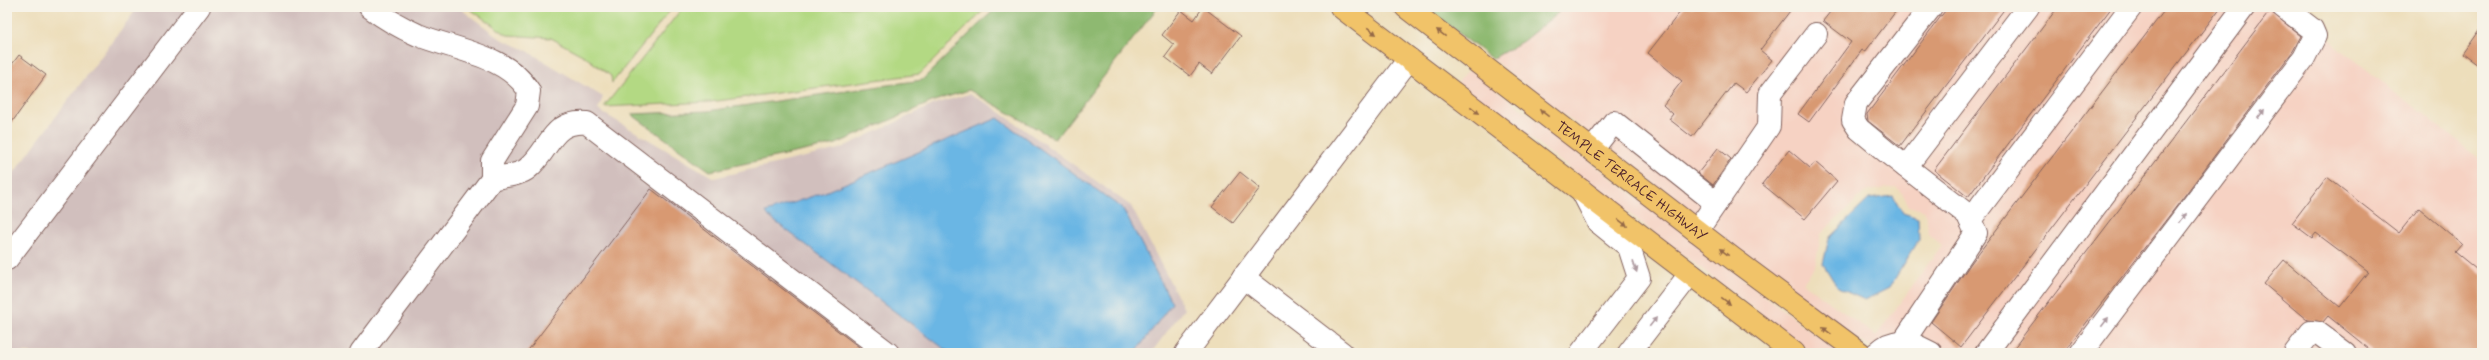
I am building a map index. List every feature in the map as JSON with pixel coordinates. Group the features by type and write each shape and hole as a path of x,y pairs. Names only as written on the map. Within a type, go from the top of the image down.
{"main road":[{"path":"1341,7 1794,353"},
{"name":"TEMPLE TERRACE HIGHWAY","path":"1408,7 1696,231 1832,335 1860,353"}],"lane":[{"path":"7,259 199,7"},
{"path":"361,353 492,179 492,161 526,106 529,91 522,80 505,67 468,51 418,35 370,7"},
{"path":"1903,342 1976,232 1968,215 1859,129 1853,120 1856,103 1931,7"},
{"path":"1906,167 2028,7"},
{"path":"1970,220 2131,7"},
{"path":"1986,353 2244,7"},
{"path":"2081,353 2304,58 2315,36 2312,28 2283,7"},
{"path":"1696,231 1769,126 1770,94 1816,34"},
{"path":"1186,353 1410,59"},
{"path":"492,179 527,170 560,128 573,122 587,123 888,353"},
{"path":"1592,150 1614,122 1716,203"},
{"path":"1581,353 1639,278 1629,247 1598,222 1582,191"},
{"path":"1629,353 1690,274"},
{"path":"1243,277 1342,353"},
{"path":"2295,353 2310,332 2318,332 2345,353"},
{"path":"1877,353 1884,346 1897,341 1932,353"}],"shaded area":[{"path":"138,7 458,7 501,39 526,50 603,97 598,110 714,178 839,149 935,104 969,94 990,105 1131,206 1184,309 1151,353 7,353 7,182"},
{"path":"1565,7 2288,7 2482,161 2482,353 1879,353 1838,326 1492,59 1523,41","holes":["1896,187 1901,191 1909,206 1924,211 1927,217 1928,234 1942,245 1876,336 1803,283 1815,267 1821,234 1866,191"]},
{"path":"1471,70 1840,353 1812,353 1458,83 1464,74"}],"green space":[{"path":"467,7 673,7 612,83 611,76 584,56 551,38 507,35"},
{"path":"683,7 987,7 920,74 710,102 604,107"},
{"path":"997,7 1158,7 1055,139 969,90 934,101 836,144 710,171 631,114 707,111 922,80"},
{"path":"1430,7 1565,7 1523,41 1492,59 1435,15"}],"water":[{"path":"998,118 1123,209 1172,303 1135,353 950,353 769,217 766,212 825,192"},
{"path":"1893,196 1903,213 1918,218 1919,240 1889,288 1865,300 1838,288 1823,264 1829,238 1869,199"}],"building":[{"path":"1203,7 1241,36 1212,74 1199,64 1190,76 1165,57 1174,45 1162,35 1181,10 1194,20"},
{"path":"1684,7 1793,7 1760,50 1772,60 1746,92 1734,83 1692,137 1669,119 1673,114 1663,105 1682,81 1648,53"},
{"path":"1834,7 1899,7 1865,52 1862,50 1809,122 1798,114 1851,42 1823,21"},
{"path":"1948,7 2006,7 1900,146 1868,121 1867,114"},
{"path":"2058,7 2112,7 1968,197 1934,170"},
{"path":"2167,7 2221,7 1961,347 1931,322 1971,263"},
{"path":"2270,11 2301,36 2293,51 2176,207 2063,353 2010,353"},
{"path":"2482,27 2482,68 2463,54"},
{"path":"19,55 46,75 7,129 7,71"},
{"path":"1718,148 1731,159 1713,185 1698,173"},
{"path":"1789,150 1810,168 1815,162 1837,181 1805,219 1762,184"},
{"path":"1240,172 1260,188 1233,223 1212,207"},
{"path":"2327,177 2399,233 2419,208 2462,244 2455,252 2482,274 2482,353 2374,353 2328,316 2323,322 2307,320 2264,284 2284,260 2340,307 2368,272 2316,233 2312,238 2292,223"},
{"path":"651,189 842,334 867,353 526,353"}]}
